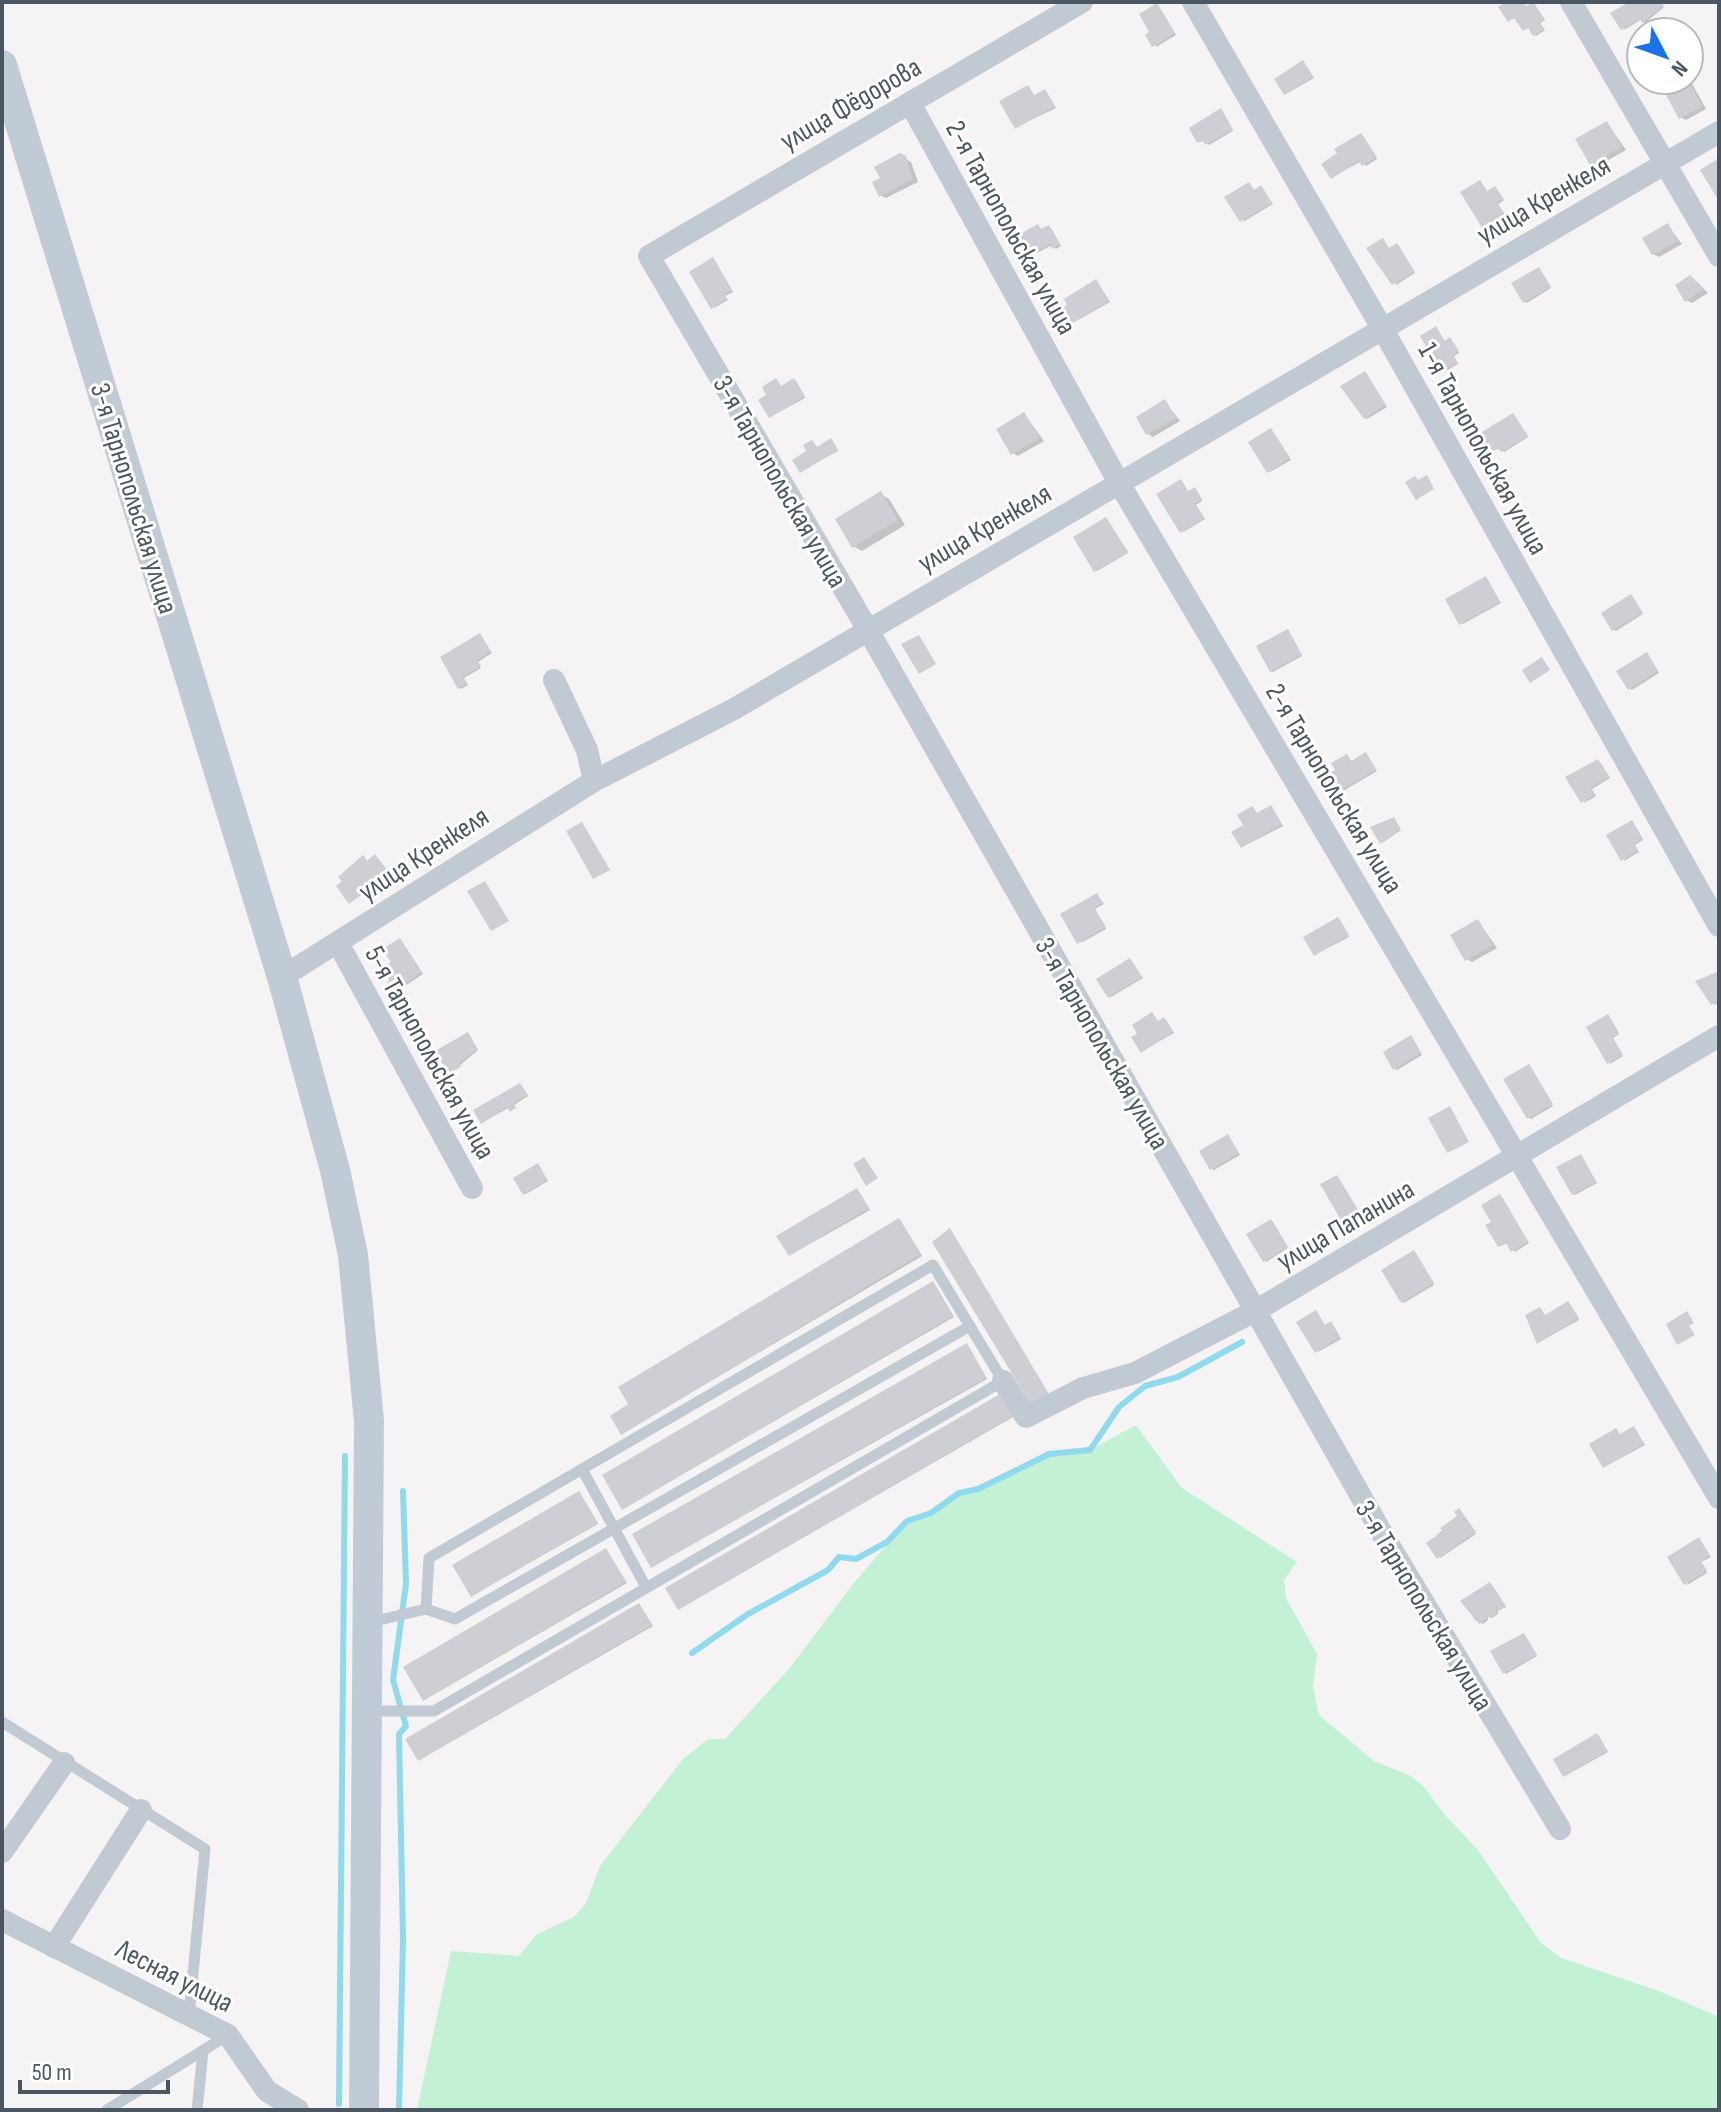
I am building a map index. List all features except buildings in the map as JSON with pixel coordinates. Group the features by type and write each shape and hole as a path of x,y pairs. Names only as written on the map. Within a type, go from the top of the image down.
{"street":[{"name":"улица Фёдорова","path":"649,256 1082,2"},
{"name":"1-я Тарнопольская улица","path":"1193,2 1382,328 1719,926"},
{"path":"1571,2 1719,256"},
{"name":"3-я Тарнопольская улица","path":"2,65 282,977 335,1170 353,1255 369,1421 370,1622 364,2110"},
{"name":"2-я Тарнопольская улица","path":"910,103 1119,483 1719,1498"},
{"name":"улица Кренкеля","path":"282,977 594,781 734,709 1719,132"},
{"name":"3-я Тарнопольская улица","path":"649,256 868,630 1383,1535 1560,1829"},
{"path":"554,680 587,750 594,781"},
{"name":"5-я Тарнопольская улица","path":"338,943 472,1188"},
{"name":"улица Папанина","path":"1003,1381 1026,1417 1083,1388 1135,1373 1255,1311 1518,1158 1719,1036"},
{"path":"2,1852 64,1763"},
{"path":"54,1947 141,1810"},
{"name":"Лесная улица","path":"2,1920 228,2035 267,2091 298,2110"}],"lane":[{"path":"368,1711 434,1711 1003,1381 933,1265 429,1558 426,1609"},
{"path":"370,1622 426,1609 455,1619 970,1326"},
{"path":"582,1469 646,1587"},
{"path":"2,1722 205,1849 189,2015"},
{"path":"107,2110 228,2035"},
{"path":"197,2110 203,2051"}],"green space":[{"path":"1136,1425 1182,1488 1297,1562 1284,1580 1286,1598 1317,1654 1313,1686 1319,1715 1374,1761 1411,1776 1425,1788 1444,1814 1478,1850 1541,1943 1561,1958 1659,1991 1719,2017 1719,2110 417,2110 451,1951 519,1956 537,1934 574,1917 586,1903 600,1866 683,1759 708,1739 725,1739 789,1669 853,1584 907,1521 931,1513 959,1493 978,1489 1049,1454 1090,1450"}],"waterway":[{"path":"692,1653 748,1614 828,1570 839,1557 856,1559 887,1542 907,1521 931,1513 959,1493 978,1489 1049,1454 1090,1450 1119,1407 1145,1386 1178,1377 1242,1342"},
{"path":"339,2104 345,1456"},
{"path":"399,2110 403,1939 399,1734 406,1726 393,1680 406,1584 403,1491"}]}
